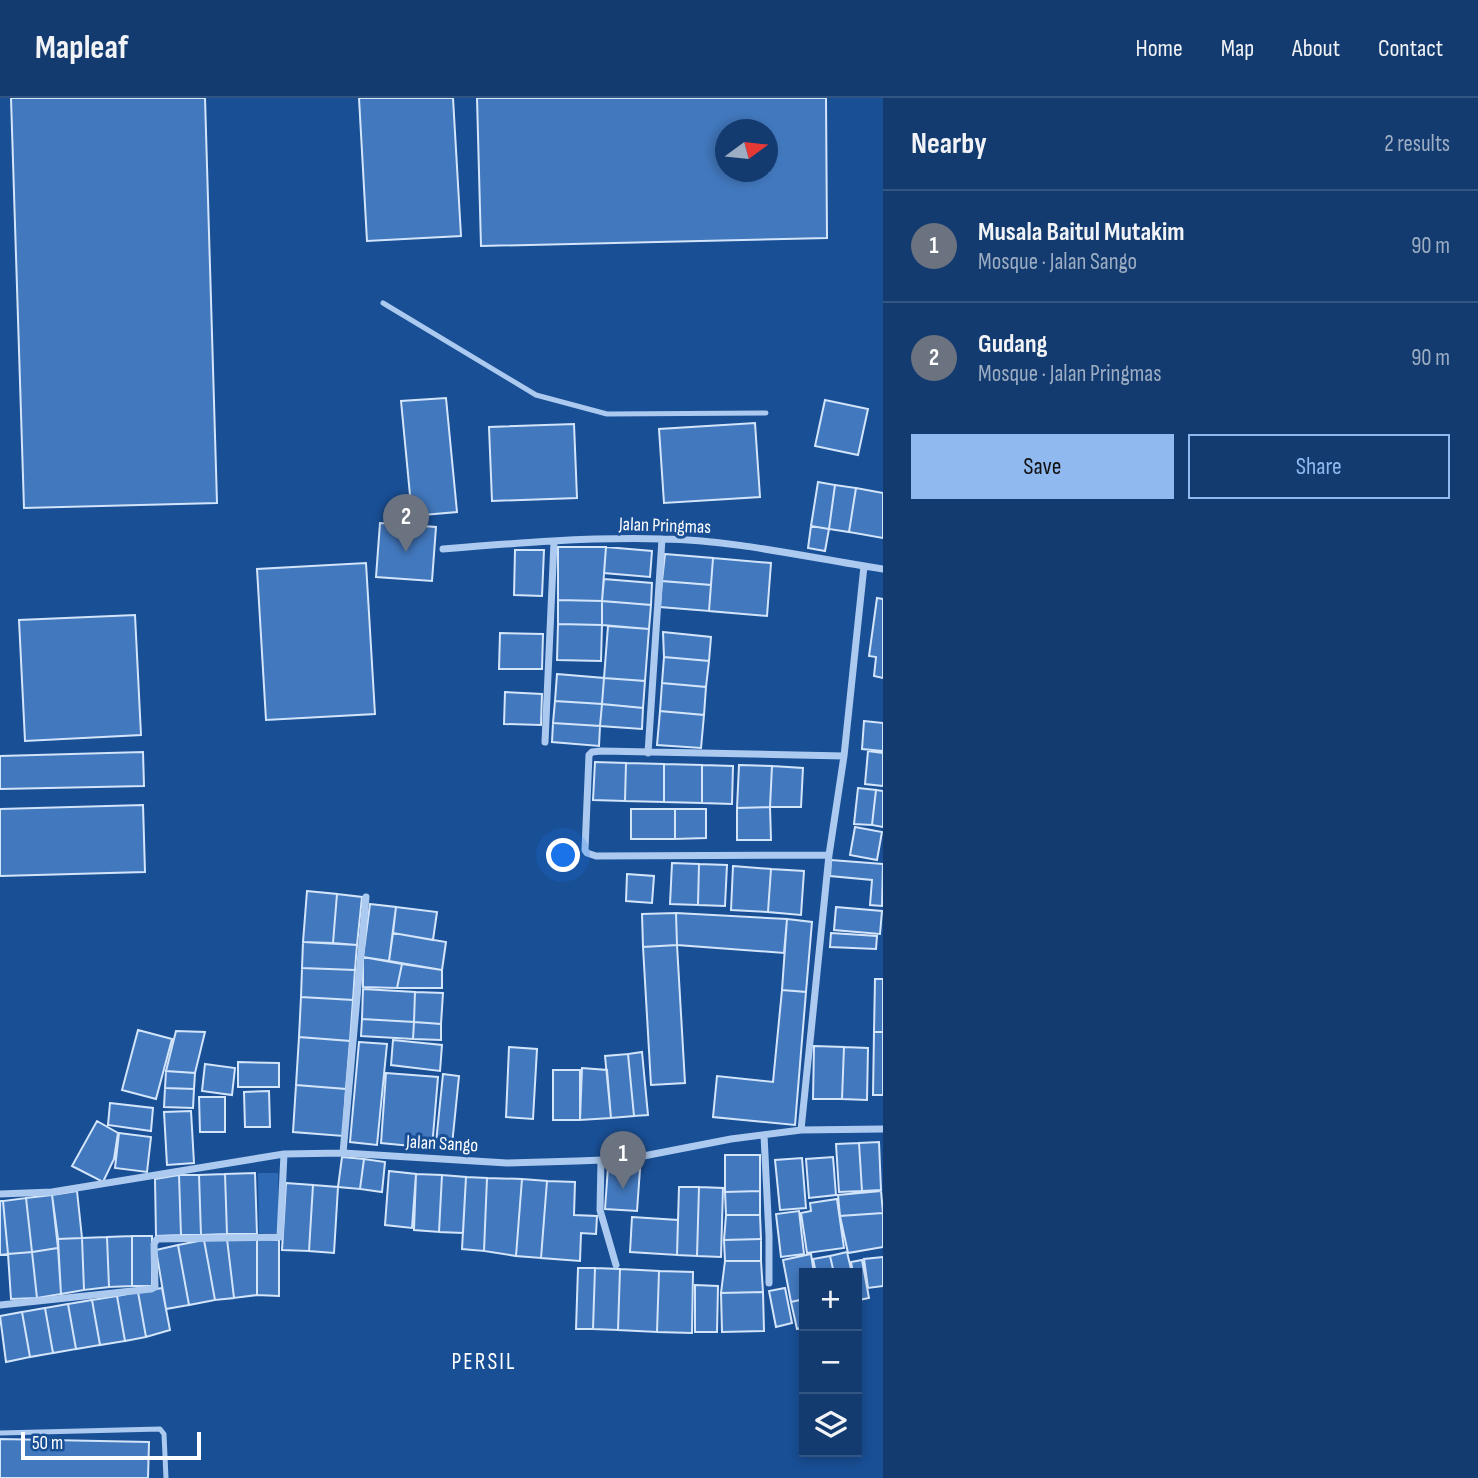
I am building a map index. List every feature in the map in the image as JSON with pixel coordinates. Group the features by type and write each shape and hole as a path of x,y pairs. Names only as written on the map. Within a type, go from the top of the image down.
{"street":[{"name":"Jalan Pringmas","path":"443,548 662,539 764,547 883,569"},
{"path":"648,753 662,539"},
{"path":"545,742 554,542"},
{"path":"801,1130 864,566"},
{"path":"830,855 596,856 587,853 589,755 601,751 844,757"},
{"path":"343,1153 366,897"},
{"name":"Jalan Sango","path":"0,1195 52,1192 284,1154 343,1153 507,1163 628,1159 731,1139 801,1130 883,1129"},
{"path":"764,1135 769,1283"},
{"path":"0,1305 151,1289 155,1287 154,1244 157,1239 280,1237 284,1154"},
{"path":"601,1160 600,1210 616,1265"}],"lane":[{"path":"383,303 536,395 607,414 766,413"},
{"path":"0,1433 160,1429 164,1433 166,1478"}],"shaded area":[{"path":"258,1173 278,1173 279,1233 259,1233"}],"building":[{"path":"11,98 205,98 217,503 24,508"},
{"path":"359,98 453,98 461,236 367,241"},
{"path":"477,98 826,98 827,238 481,246"},
{"path":"446,398 457,512 412,516 401,401"},
{"path":"825,400 868,409 858,455 815,446"},
{"path":"755,423 760,497 664,503 659,429"},
{"path":"574,424 577,498 492,501 489,427"},
{"path":"818,482 835,485 829,529 811,526"},
{"path":"835,485 856,488 849,532 829,529"},
{"path":"856,488 883,493 883,538 849,532"},
{"path":"380,523 436,527 432,581 376,577"},
{"path":"811,526 829,529 825,551 808,548"},
{"path":"558,547 606,547 602,601 558,600"},
{"path":"606,547 652,551 650,577 604,573"},
{"path":"515,550 544,550 542,596 514,595"},
{"path":"665,554 713,558 711,585 662,581"},
{"path":"713,558 771,563 767,616 709,611"},
{"path":"366,563 375,714 266,720 257,569"},
{"path":"604,579 652,583 651,605 602,601"},
{"path":"662,581 711,585 709,611 660,607"},
{"path":"877,598 883,599 883,678 874,676 876,657 869,656"},
{"path":"558,600 602,601 602,625 558,624"},
{"path":"602,601 651,605 649,629 602,625"},
{"path":"135,615 141,735 25,741 19,620"},
{"path":"558,624 602,625 601,661 557,660"},
{"path":"608,626 649,629 645,681 604,678"},
{"path":"663,632 711,637 709,661 664,657"},
{"path":"500,633 543,634 542,669 499,669"},
{"path":"664,657 709,661 706,687 662,683"},
{"path":"557,674 604,678 602,704 555,701"},
{"path":"604,678 645,681 643,708 602,704"},
{"path":"662,683 706,687 704,715 660,711"},
{"path":"505,692 542,694 541,725 504,724"},
{"path":"555,701 602,704 600,726 553,723"},
{"path":"602,704 643,708 642,729 600,726"},
{"path":"660,711 704,715 701,748 657,745"},
{"path":"864,721 883,723 883,751 862,749"},
{"path":"553,723 600,726 599,746 552,742"},
{"path":"868,751 883,753 883,786 865,784"},
{"path":"143,752 144,786 0,789 0,756"},
{"path":"595,762 626,763 625,801 593,800"},
{"path":"626,763 664,764 664,802 625,801"},
{"path":"664,764 702,765 702,803 664,802"},
{"path":"702,765 733,766 732,804 702,803"},
{"path":"739,765 772,766 770,807 737,808"},
{"path":"772,766 803,768 801,807 770,807"},
{"path":"858,788 876,790 872,825 854,824"},
{"path":"876,790 883,791 883,827 872,825"},
{"path":"143,805 145,872 0,876 0,809"},
{"path":"770,807 771,840 737,840 737,808"},
{"path":"631,809 675,809 675,839 631,839"},
{"path":"675,809 706,809 706,838 675,839"},
{"path":"855,827 882,832 877,860 850,855"},
{"path":"831,860 883,864 882,906 870,905 872,880 830,876"},
{"path":"672,863 699,864 698,905 670,904"},
{"path":"699,864 727,865 725,906 698,905"},
{"path":"733,866 771,869 768,912 731,910"},
{"path":"771,869 804,871 801,915 768,912"},
{"path":"627,874 654,876 652,903 626,901"},
{"path":"307,891 337,894 333,943 303,942"},
{"path":"337,894 362,897 357,945 333,943"},
{"path":"370,904 396,907 389,961 363,957"},
{"path":"396,907 437,912 433,940 393,933"},
{"path":"836,907 882,911 880,934 834,930"},
{"path":"676,913 787,919 784,953 677,945"},
{"path":"676,913 677,945 643,947 642,914"},
{"path":"787,919 812,922 806,992 782,990"},
{"path":"393,933 446,942 442,970 389,961"},
{"path":"831,933 877,936 876,949 830,947"},
{"path":"303,942 357,945 355,970 302,968"},
{"path":"677,945 685,1083 651,1085 643,947"},
{"path":"363,957 402,964 397,988 363,987"},
{"path":"402,964 442,970 442,988 397,988"},
{"path":"302,968 355,970 353,1000 301,997"},
{"path":"875,979 883,979 883,1032 874,1032"},
{"path":"363,989 415,992 414,1022 362,1019"},
{"path":"782,990 806,992 795,1125 713,1117 717,1076 773,1082"},
{"path":"415,992 443,993 441,1024 414,1022"},
{"path":"301,997 353,1000 350,1041 299,1037"},
{"path":"362,1019 414,1022 413,1039 361,1036"},
{"path":"414,1022 441,1024 441,1040 413,1039"},
{"path":"138,1030 172,1039 156,1099 122,1090"},
{"path":"176,1031 205,1032 195,1073 166,1071"},
{"path":"874,1032 883,1032 883,1095 873,1095"},
{"path":"299,1037 350,1041 346,1089 296,1085"},
{"path":"393,1040 442,1045 440,1071 391,1065"},
{"path":"359,1042 387,1044 377,1145 350,1142"},
{"path":"814,1046 844,1047 842,1099 813,1099"},
{"path":"509,1047 537,1049 533,1119 506,1117"},
{"path":"844,1047 868,1048 867,1100 842,1099"},
{"path":"642,1052 648,1115 634,1116 628,1054"},
{"path":"628,1054 634,1116 611,1118 605,1056"},
{"path":"238,1062 279,1063 279,1087 238,1087"},
{"path":"205,1064 235,1068 232,1095 202,1091"},
{"path":"582,1068 607,1070 611,1118 580,1120"},
{"path":"553,1070 580,1070 580,1120 553,1120"},
{"path":"166,1071 195,1073 194,1089 165,1088"},
{"path":"386,1073 438,1077 432,1148 381,1143"},
{"path":"443,1074 459,1076 452,1145 436,1143"},
{"path":"296,1085 346,1089 343,1136 293,1132"},
{"path":"165,1088 194,1089 193,1108 164,1107"},
{"path":"269,1091 270,1127 245,1127 244,1092"},
{"path":"199,1097 225,1097 225,1132 200,1132"},
{"path":"110,1103 153,1108 151,1131 108,1125"},
{"path":"191,1111 194,1163 167,1165 164,1112"},
{"path":"97,1121 118,1133 114,1159 103,1182 72,1166"},
{"path":"119,1133 151,1137 147,1172 115,1168"},
{"path":"879,1142 881,1190 862,1191 859,1143"},
{"path":"859,1143 862,1191 839,1192 836,1144"},
{"path":"725,1155 760,1155 760,1191 725,1192"},
{"path":"342,1157 364,1159 360,1189 338,1187"},
{"path":"833,1157 836,1195 809,1198 806,1159"},
{"path":"802,1158 806,1208 780,1210 775,1160"},
{"path":"364,1159 385,1162 382,1192 360,1189"},
{"path":"608,1167 640,1169 637,1211 605,1209"},
{"path":"389,1171 416,1174 412,1228 385,1225"},
{"path":"255,1173 257,1234 227,1234 225,1174"},
{"path":"225,1174 227,1234 201,1235 199,1175"},
{"path":"416,1174 442,1175 439,1232 414,1230"},
{"path":"179,1175 181,1235 156,1236 155,1179"},
{"path":"179,1175 199,1175 201,1235 181,1235"},
{"path":"442,1175 466,1177 463,1233 439,1232"},
{"path":"466,1177 487,1178 484,1251 462,1249"},
{"path":"487,1178 522,1179 516,1256 484,1251"},
{"path":"522,1179 547,1181 541,1258 516,1256"},
{"path":"547,1181 575,1182 574,1215 597,1216 596,1234 581,1233 580,1261 541,1258"},
{"path":"286,1183 313,1185 309,1251 282,1250"},
{"path":"313,1185 338,1187 334,1253 309,1251"},
{"path":"679,1187 699,1187 697,1256 677,1255"},
{"path":"699,1187 723,1188 721,1257 697,1256"},
{"path":"77,1191 82,1238 58,1239 52,1195"},
{"path":"760,1191 760,1215 726,1215 725,1192"},
{"path":"881,1191 883,1213 840,1216 838,1195"},
{"path":"52,1195 58,1248 32,1252 26,1198"},
{"path":"26,1198 32,1252 8,1254 3,1201"},
{"path":"837,1199 844,1248 807,1253 801,1213 811,1211 810,1203"},
{"path":"0,1201 3,1201 8,1254 0,1255"},
{"path":"799,1211 804,1254 781,1257 776,1214"},
{"path":"883,1213 883,1247 848,1253 840,1216"},
{"path":"726,1215 760,1215 761,1239 724,1240"},
{"path":"632,1217 678,1220 677,1255 630,1252"},
{"path":"132,1236 152,1236 152,1286 132,1286"},
{"path":"132,1236 132,1286 109,1287 107,1237"},
{"path":"107,1237 109,1287 84,1290 82,1238"},
{"path":"82,1238 84,1290 61,1294 58,1239"},
{"path":"227,1239 257,1239 257,1295 234,1298"},
{"path":"227,1239 234,1298 215,1300 204,1240"},
{"path":"257,1239 279,1240 279,1296 257,1295"},
{"path":"761,1239 761,1261 725,1261 724,1240"},
{"path":"204,1240 215,1300 189,1305 178,1245"},
{"path":"178,1245 189,1305 166,1309 156,1250"},
{"path":"58,1248 61,1294 37,1298 32,1252"},
{"path":"32,1252 37,1298 11,1299 8,1254"},
{"path":"847,1252 851,1268 833,1268 830,1256"},
{"path":"811,1254 813,1268 799,1268 799,1300 791,1302 783,1260"},
{"path":"830,1256 833,1268 815,1268 813,1259"},
{"path":"883,1257 883,1286 868,1288 864,1259"},
{"path":"862,1260 869,1298 862,1299 862,1268 852,1268 851,1262"},
{"path":"725,1261 761,1261 763,1292 721,1293"},
{"path":"578,1268 595,1268 593,1329 576,1329"},
{"path":"595,1268 620,1269 618,1330 593,1329"},
{"path":"620,1269 659,1271 657,1332 618,1330"},
{"path":"659,1271 693,1272 692,1333 657,1332"},
{"path":"695,1285 718,1286 717,1332 695,1332"},
{"path":"162,1288 170,1330 146,1337 138,1292"},
{"path":"785,1288 792,1323 776,1327 769,1291"},
{"path":"138,1292 146,1337 125,1341 117,1296"},
{"path":"763,1292 764,1331 722,1332 721,1293"},
{"path":"117,1296 125,1341 100,1345 92,1300"},
{"path":"92,1300 100,1345 76,1349 68,1304"},
{"path":"799,1300 797,1329 791,1302"},
{"path":"68,1304 76,1349 53,1353 45,1308"},
{"path":"45,1308 53,1353 30,1357 22,1312"},
{"path":"22,1312 30,1357 6,1362 0,1316"},
{"path":"0,1439 149,1442 148,1478 0,1478"}],"place":[{"name":"Gudang","path":"406,552"},
{"name":"Musala Baitul Mutakim","path":"623,1189"}],"district":[{"name":"PERSIL","path":"484,1362"}]}
